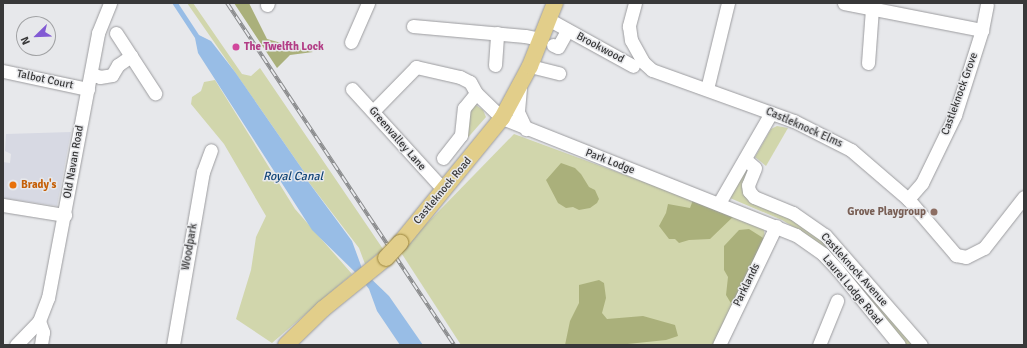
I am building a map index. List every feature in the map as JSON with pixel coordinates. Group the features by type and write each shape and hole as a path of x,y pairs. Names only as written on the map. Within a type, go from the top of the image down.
{"main road":[{"name":"Castleknock Road","path":"286,345 318,314 382,262 400,243 502,118 530,66 546,42 548,19 555,3"}],"street":[{"name":"Old Navan Road","path":"16,345 39,321 53,279 98,33 110,3"},
{"path":"352,42 368,3"},
{"name":"Castleknock Elms","path":"636,3 629,26 630,40 643,62 652,70 794,121 852,150 908,199 952,252 962,257 976,253 988,245 1024,197"},
{"path":"707,89 728,3"},
{"path":"844,3 982,30"},
{"name":"Castleknock Grove","path":"908,199 922,182 955,115 982,30 987,5"},
{"path":"868,63 872,8"},
{"name":"Brookwood","path":"548,19 617,63 633,66"},
{"path":"413,26 497,33 546,42"},
{"name":"Brookwood","path":"546,42 558,47 567,31"},
{"path":"116,33 155,93"},
{"path":"496,66 497,33"},
{"path":"90,74 100,77 112,75 118,65 131,56"},
{"path":"530,66 559,73"},
{"name":"Park Lodge","path":"377,106 416,67 460,77 470,82 476,93 502,118 526,129 720,203"},
{"name":"Talbot Court","path":"3,71 88,89"},
{"path":"520,86 518,112 526,129"},
{"name":"Greenvalley Lane","path":"352,89 443,189"},
{"path":"443,158 461,135 464,108 476,93"},
{"path":"720,203 771,113"},
{"name":"Woodpark","path":"173,345 203,172 211,150"},
{"name":"Castleknock Avenue","path":"745,159 755,168 748,185 749,191 754,197 793,213 825,235 921,345"},
{"name":"Laurel Lodge Road","path":"720,203 796,235 822,254 899,345"},
{"path":"3,205 65,215"},
{"name":"Parklands","path":"719,345 776,226"},
{"path":"818,345 837,301"},
{"name":"Old Navan Road","path":"39,321 43,332 41,345"}],"shaded area":[{"path":"71,132 57,206 3,198 3,162 10,163 11,154 5,151 6,134"}],"green space":[{"path":"187,3 193,3 242,74 251,76 260,68 383,249 365,264 359,248 307,180 307,176"},
{"path":"234,3 249,3 267,39 313,52 290,55 277,68"},
{"path":"215,80 295,209 352,274 272,343 236,319 251,270 256,237 266,216 224,144 191,104 192,97 201,91 204,82"},
{"path":"473,103 483,110 486,117 464,142 467,113"},
{"path":"777,126 788,128 766,166 755,157 771,129"},
{"path":"514,134 693,200 764,229 765,239 714,345 461,345 400,251"},
{"path":"561,163 575,168 581,174 589,187 595,190 599,199 597,203 590,208 579,210 573,207 566,208 558,203 546,180"},
{"path":"744,169 748,169 745,181 788,216 818,237 915,345 906,345 828,252 810,237 782,220 730,198"},
{"path":"693,200 736,214 710,239 689,240 679,243 675,239 669,239 659,226 666,213 668,204 690,208"},
{"path":"749,229 765,239 732,305 726,295 728,277 724,270 724,246 739,230"},
{"path":"599,280 604,283 606,298 602,313 607,319 643,316 675,325 678,336 666,340 618,345 565,345 570,321 579,303 579,285"}],"water":[{"name":"Royal Canal","path":"172,3 178,3 199,35 211,41 235,72 307,176 307,180 352,241 363,271 389,296 423,345 400,345 377,311 369,289 359,276 312,230 198,53 195,38"}],"railway":[{"path":"227,3 454,345"}],"place":[{"name":"The Twelfth Lock","path":"236,47"},
{"name":"Brady's","path":"13,185"},
{"name":"Grove Playgroup","path":"934,212"}]}
